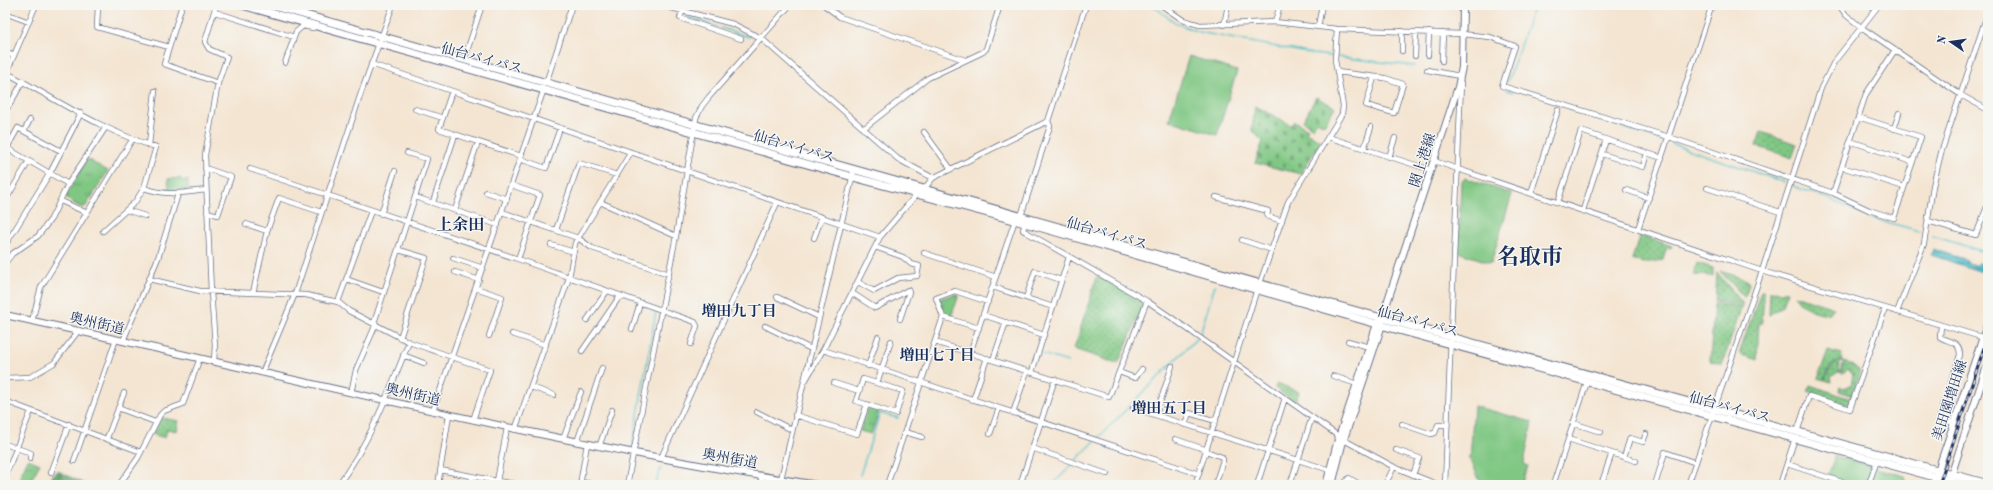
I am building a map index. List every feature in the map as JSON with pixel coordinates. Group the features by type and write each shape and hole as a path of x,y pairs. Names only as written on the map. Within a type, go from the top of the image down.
{"highway":[{"name":"仙台バイパス","path":"242,5 358,37 380,40 464,60 545,86"},
{"name":"仙台バイパス","path":"270,5 380,40 694,127 853,173 917,194 1018,218 1025,223 1258,286"},
{"name":"仙台バイパス","path":"853,173 924,189 1018,218 1380,322 1796,435 1938,469 1988,484"},
{"name":"仙台バイパス","path":"1450,340 1587,382 1713,412"},
{"name":"仙台バイパス","path":"1796,435 1877,461 1935,477 1949,483 1964,485"}],"main road":[{"name":"閖上港線","path":"1326,485 1451,109 1462,67 1464,5"},
{"name":"奥州街道","path":"5,315 79,330 514,430 599,447 634,452 762,476 780,482 818,485"},
{"name":"閖上港線","path":"1332,485 1342,438 1357,384 1369,347 1380,322"},
{"name":"美田園増田線","path":"1933,485 1985,338 1988,322"},
{"name":"美田園増田線","path":"1949,483 1985,383 1988,363"}],"street":[{"path":"36,5 6,73 132,140 156,147 144,188 135,202 103,231"},
{"path":"98,5 97,27 169,47"},
{"path":"182,5 164,64 218,84"},
{"path":"214,361 215,344 208,242 205,168 206,146 218,84 227,57 209,49 205,45 216,5"},
{"path":"302,14 305,5"},
{"path":"262,373 295,294 370,64 393,5"},
{"path":"464,60 482,5"},
{"path":"433,411 521,158 572,5"},
{"path":"661,5 733,24 761,38 898,159 933,178"},
{"path":"627,485 669,274 694,127 702,106 790,5"},
{"path":"824,5 840,17 965,60"},
{"path":"863,129 928,78 986,49 1000,5"},
{"path":"970,353 1050,126 1048,121 1086,5"},
{"path":"1161,5 1174,14 1192,23 1209,26 1275,22 1337,29 1429,32 1490,37 1516,46 1502,86 1669,137 1833,193 1869,210 1894,218 1921,137 1858,117"},
{"path":"1224,25 1228,5"},
{"path":"1275,22 1280,5"},
{"path":"1318,27 1322,5"},
{"path":"1638,229 1712,5"},
{"path":"1839,5 1846,15 1861,27 1961,95 1988,110"},
{"path":"1702,485 1689,483 1762,271 1790,179 1825,78 1834,62 1879,5"},
{"path":"683,10 680,18 741,39"},
{"path":"215,12 294,37"},
{"path":"1897,312 1919,260 1928,221 1938,164 1988,12"},
{"path":"5,13 29,22"},
{"path":"285,63 296,32 303,26 342,36 358,37"},
{"path":"1195,485 1235,363 1258,286 1288,202 1343,111 1335,57 1337,29"},
{"path":"1402,31 1402,51"},
{"path":"1415,56 1416,32"},
{"path":"1428,56 1429,32"},
{"path":"1442,61 1443,33"},
{"path":"1833,193 1866,94 1895,50"},
{"path":"5,52 14,56"},
{"path":"370,64 880,237"},
{"path":"1445,485 1462,67"},
{"path":"1427,70 1460,76"},
{"path":"1337,72 1374,78 1385,78 1403,84 1394,114 1366,105 1374,78"},
{"path":"9,106 23,81"},
{"path":"149,145 155,91"},
{"path":"452,91 439,129 546,168 560,128"},
{"path":"415,109 443,118"},
{"path":"1451,109 1460,115"},
{"path":"1531,193 1558,110"},
{"path":"5,244 50,173 81,113"},
{"path":"1894,129 1899,113"},
{"path":"24,131 30,120"},
{"path":"924,189 933,178 1048,121"},
{"path":"5,263 12,254 38,236 51,219 68,184 106,127"},
{"path":"1364,149 1371,127"},
{"path":"61,151 18,128 7,148 68,184"},
{"path":"1558,202 1581,131 1662,158"},
{"path":"924,132 951,169"},
{"path":"433,202 455,135"},
{"path":"1328,137 1431,170"},
{"path":"1389,157 1395,138"},
{"path":"32,321 41,286 132,140"},
{"path":"1583,210 1606,140"},
{"path":"1850,141 1912,162"},
{"path":"455,210 478,142"},
{"path":"514,430 546,346 569,278 578,238 631,152"},
{"path":"350,393 356,370 375,324 427,159 407,153"},
{"path":"1602,154 1643,168 1647,153"},
{"path":"5,201 30,161"},
{"path":"1434,161 1762,271 1884,309 1985,338"},
{"path":"556,230 579,163 617,175"},
{"path":"1842,167 1904,187"},
{"path":"205,168 231,177 218,215 207,212"},
{"path":"250,169 370,211 518,259 695,322 696,326 691,344"},
{"path":"381,214 395,171"},
{"path":"780,482 853,173"},
{"path":"511,185 540,195 518,259"},
{"path":"144,188 160,194 178,194 206,190"},
{"path":"1707,188 1780,212"},
{"path":"1626,190 1649,198"},
{"path":"486,192 506,199"},
{"path":"123,340 128,325 149,279 178,194"},
{"path":"802,386 823,350 880,237 917,194"},
{"path":"415,197 498,225"},
{"path":"253,293 267,231 278,198 322,212"},
{"path":"1216,198 1268,211 1267,216 1282,221"},
{"path":"61,201 86,213"},
{"path":"600,202 676,236"},
{"path":"661,458 777,203"},
{"path":"1928,221 1976,235 1988,204"},
{"path":"126,210 146,216"},
{"path":"338,302 370,211"},
{"path":"502,212 578,238 592,248 669,274"},
{"path":"814,238 822,217"},
{"path":"1025,223 1023,230 1147,301 1342,438 1394,467 1439,485"},
{"path":"246,224 267,231"},
{"path":"1242,240 1272,250"},
{"path":"551,245 574,252"},
{"path":"858,282 874,291 898,278 917,276 919,266 911,264 903,257 875,247"},
{"path":"399,250 426,258 400,338"},
{"path":"924,253 996,277"},
{"path":"1013,413 1044,335 1068,257"},
{"path":"453,258 483,268"},
{"path":"1026,298 1035,271 1061,280"},
{"path":"455,272 479,280"},
{"path":"149,279 184,288 211,292 295,294 338,302 349,311 400,338 490,370 473,420"},
{"path":"346,279 384,292"},
{"path":"993,287 1053,306"},
{"path":"476,288 502,296 489,336"},
{"path":"852,293 875,308 908,290 909,292 900,319"},
{"path":"587,320 607,291"},
{"path":"887,485 943,317 936,298 955,291 988,302"},
{"path":"582,351 620,296"},
{"path":"777,297 818,317"},
{"path":"935,342 1109,397 1147,301"},
{"path":"632,329 640,303"},
{"path":"1780,485 1809,396 1850,409 1884,309"},
{"path":"983,315 1044,335"},
{"path":"943,317 979,328"},
{"path":"993,360 1006,322"},
{"path":"1941,325 1940,337 1955,343 1960,350 1960,355 1940,416 1954,423"},
{"path":"765,326 811,349"},
{"path":"5,378 30,377 54,363 79,330"},
{"path":"512,334 546,346"},
{"path":"868,366 878,337"},
{"path":"74,461 86,430 89,417 116,339"},
{"path":"877,383 891,341"},
{"path":"1348,341 1369,347"},
{"path":"338,485 366,441 386,400 409,342"},
{"path":"823,350 1199,474"},
{"path":"404,355 424,363"},
{"path":"119,485 141,452 155,422 164,411 183,404 200,358"},
{"path":"973,400 987,358"},
{"path":"1156,415 1172,366"},
{"path":"577,442 602,368"},
{"path":"1119,372 1134,378 1142,369"},
{"path":"1334,376 1357,384"},
{"path":"863,378 877,383 903,391 896,414 856,401 863,378"},
{"path":"1020,485 1055,379"},
{"path":"1553,485 1587,382"},
{"path":"834,383 859,391"},
{"path":"531,387 554,395"},
{"path":"563,439 581,392"},
{"path":"106,438 124,393"},
{"path":"1265,485 1258,482 1285,398"},
{"path":"5,401 86,430 141,452"},
{"path":"795,415 857,434 867,404"},
{"path":"118,408 155,422"},
{"path":"990,434 999,408"},
{"path":"1133,408 1330,470"},
{"path":"599,447 612,410"},
{"path":"5,477 31,411"},
{"path":"757,412 792,430"},
{"path":"1185,425 1189,413 1216,421"},
{"path":"438,485 449,415"},
{"path":"1290,485 1312,417"},
{"path":"1573,423 1601,432"},
{"path":"51,473 69,424"},
{"path":"1402,424 1431,434 1435,433 1438,426 1447,425"},
{"path":"497,483 507,428"},
{"path":"905,432 922,437"},
{"path":"1624,457 1630,438 1643,442 1646,434"},
{"path":"1175,439 1222,457 1223,460 1215,485"},
{"path":"1568,439 1636,461"},
{"path":"5,444 31,453 30,460"},
{"path":"588,444 580,484 597,485"},
{"path":"1032,448 1107,474"},
{"path":"1396,450 1419,458 1414,475"},
{"path":"1654,485 1665,452 1696,463"},
{"path":"1601,485 1612,453"},
{"path":"1868,485 1877,461"},
{"path":"1786,464 1850,485"},
{"path":"1384,485 1394,467"},
{"path":"440,470 472,476 497,483 522,485"},
{"path":"471,485 472,476"},
{"path":"760,485 762,476"},
{"path":"1343,485 1349,478 1361,485"}],"green space":[{"path":"1189,56 1237,71 1217,135 1169,120"},
{"path":"1316,97 1335,107 1324,125 1317,121 1313,128 1303,121"},
{"path":"1255,106 1291,125 1294,121 1308,129 1306,132 1321,141 1301,174 1255,163 1263,141 1252,131"},
{"path":"1761,132 1797,144 1792,158 1756,146"},
{"path":"87,159 108,171 86,206 82,208 68,200 66,196"},
{"path":"180,178 183,181 188,180 188,190 169,191 168,179"},
{"path":"1465,178 1512,194 1491,263 1458,252 1461,182"},
{"path":"1640,235 1672,246 1671,248 1667,247 1663,260 1643,263 1632,259"},
{"path":"1697,263 1713,268 1713,276 1693,275"},
{"path":"1720,271 1747,280 1749,284 1745,298"},
{"path":"1717,272 1743,304 1715,302"},
{"path":"1097,276 1145,302 1118,364 1074,349"},
{"path":"1761,291 1764,291 1762,324 1759,322 1757,360 1739,354"},
{"path":"1770,291 1787,292 1783,306 1769,315"},
{"path":"955,294 959,295 951,317 944,315 939,299"},
{"path":"1794,295 1834,308 1827,314 1817,312 1804,306"},
{"path":"1714,304 1742,306 1722,365 1710,361"},
{"path":"1828,350 1842,354 1841,360 1831,366 1823,380 1818,378"},
{"path":"1839,361 1843,361 1840,363 1839,371 1841,371 1844,361 1853,365 1860,371 1852,396 1839,391 1840,387 1844,388 1851,385 1853,375 1848,369 1843,373 1838,372 1831,377 1832,382 1824,380 1832,367"},
{"path":"1277,383 1299,392 1295,402 1275,388"},
{"path":"1810,385 1851,399 1849,406 1808,391"},
{"path":"1474,406 1532,422 1524,464 1528,466 1521,485 1491,485 1480,481 1470,459"},
{"path":"871,408 879,410 871,434 860,431 867,410"},
{"path":"162,418 179,421 177,431 167,429 165,438 152,434"},
{"path":"1835,456 1872,466 1866,485 1855,485 1828,476"},
{"path":"28,459 40,464 28,485 16,485"},
{"path":"1876,468 1905,476 1907,485 1870,485"},
{"path":"58,471 87,485 53,485 50,483 53,475"}],"water":[{"path":"1933,249 1967,260 1967,262 1976,266 1978,263 1988,266 1988,274 1931,255"}],"waterway":[{"path":"642,5 656,10"},
{"path":"1152,5 1176,23 1199,32 1313,54 1414,66"},
{"path":"1508,81 1534,5"},
{"path":"687,17 717,27"},
{"path":"721,28 749,37"},
{"path":"1506,90 1513,92"},
{"path":"1570,109 1663,141"},
{"path":"1672,144 1784,182"},
{"path":"1793,186 1830,199 1871,218 1920,231"},
{"path":"1933,236 1988,253"},
{"path":"1200,334 1215,285"},
{"path":"633,443 656,311"},
{"path":"1097,439 1197,338"},
{"path":"1042,354 1068,362"},
{"path":"860,475 880,413 898,418"},
{"path":"1075,461 1095,441"},
{"path":"1052,485 1073,464"},
{"path":"655,485 661,468"}],"railway":[{"path":"1939,485 1988,336"}],"district":[{"name":"上余田","path":"460,224"},
{"name":"名取市","path":"1530,256"},
{"name":"増田九丁目","path":"739,311"},
{"name":"増田七丁目","path":"937,355"},
{"name":"増田五丁目","path":"1169,408"}]}
